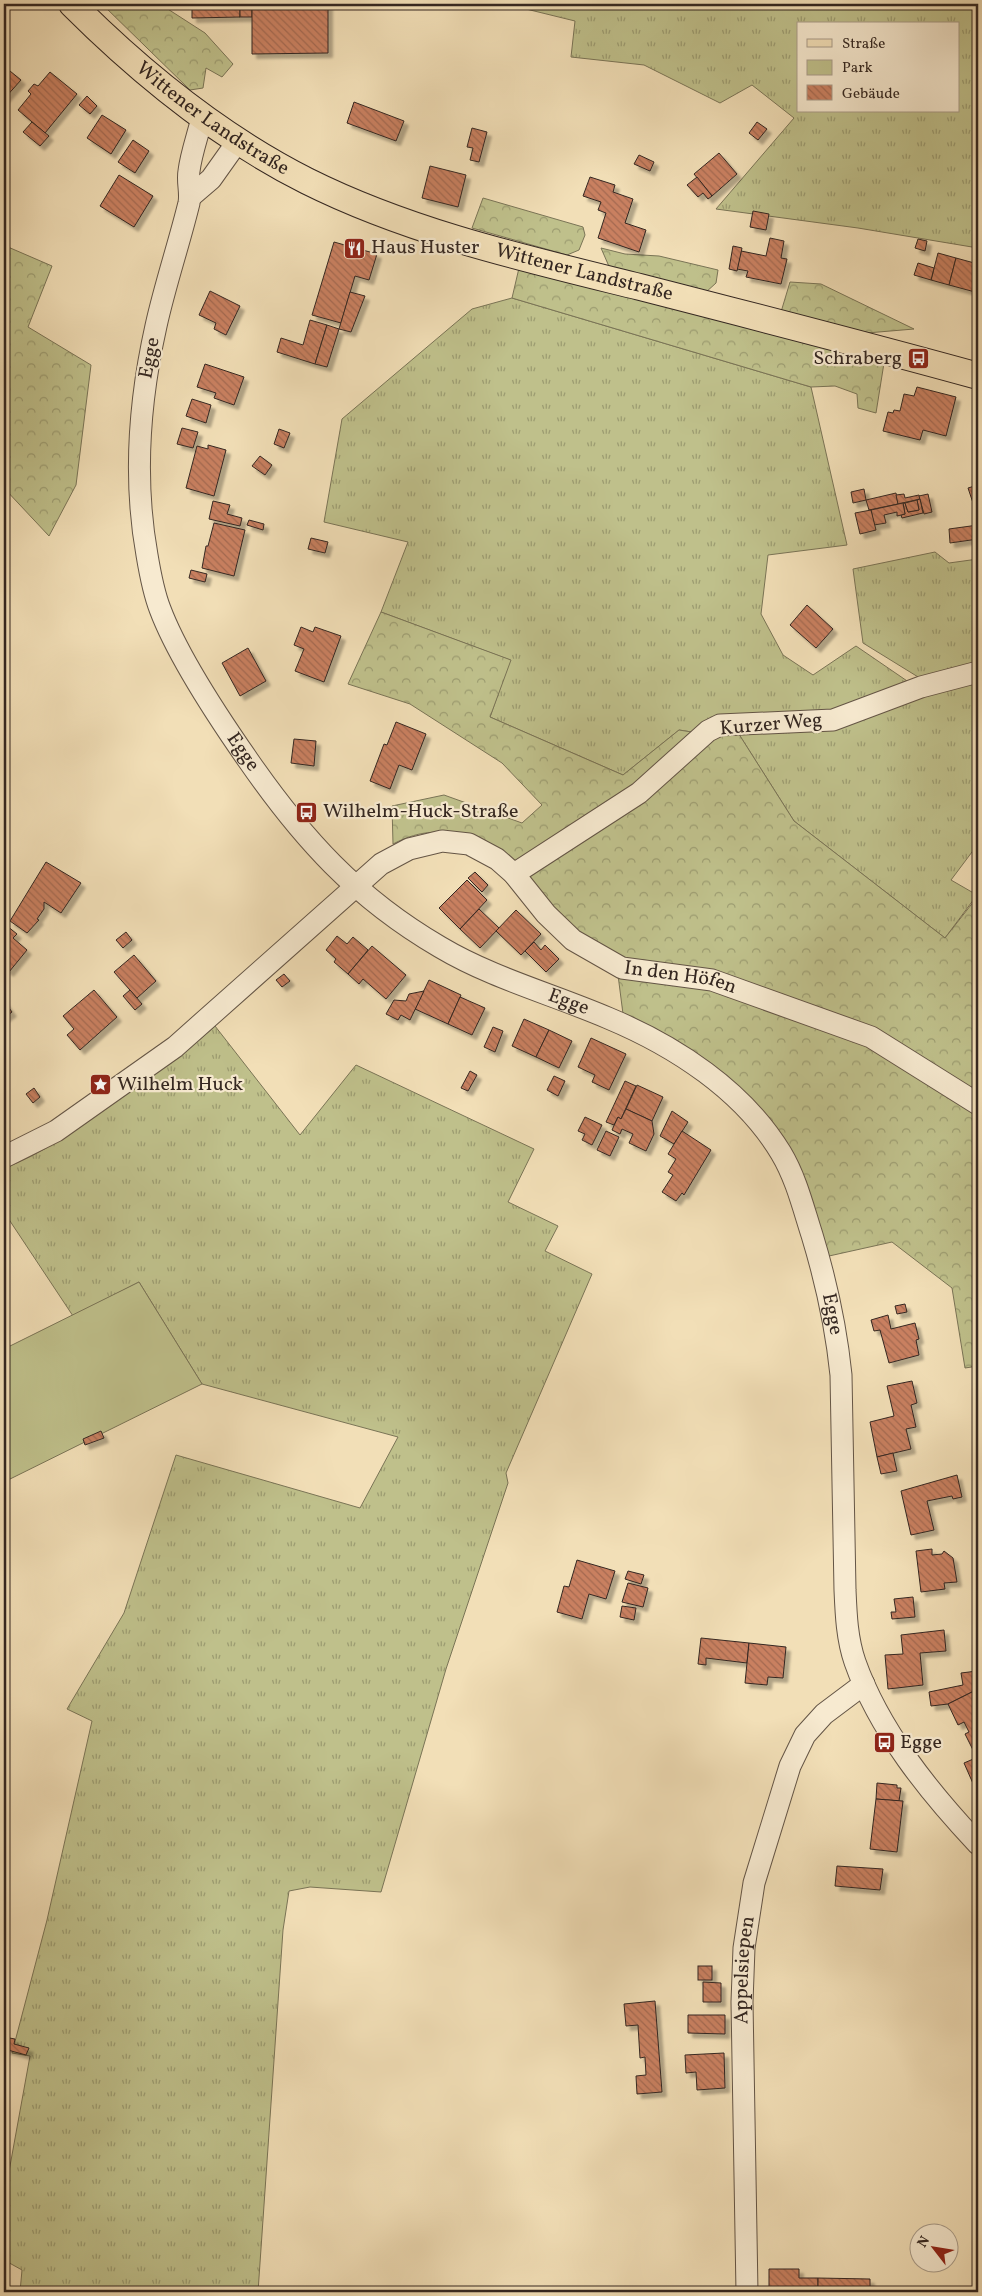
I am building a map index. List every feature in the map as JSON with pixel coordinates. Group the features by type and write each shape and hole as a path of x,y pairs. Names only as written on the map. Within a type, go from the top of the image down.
{"main road":[{"name":"Wittener Landstraße","path":"72,4 122,52 202,118 305,180 348,200 424,228 580,272 978,376"}],"street":[{"name":"Egge","path":"202,118 188,174 190,197 156,323 140,415 138,492 144,542 160,610 175,641 228,731 293,822 323,857 355,885 401,922 441,948 490,972 626,1025 682,1056 717,1082 745,1107 782,1154 801,1200 822,1270 838,1347 841,1375 847,1621 855,1660 864,1684 912,1763 941,1802 978,1844"},
{"path":"190,197 212,178 238,141"},
{"name":"Kurzer Weg","path":"514,874 639,793 708,731 720,725 833,720 922,687 978,672"},
{"name":"In den Höfen","path":"355,885 381,864 409,849 442,841 470,844 497,859 514,874 546,914 573,940 622,968 712,980 871,1038 978,1104"},
{"path":"4,1158 56,1131 175,1047 355,885"},
{"name":"Appelsiepen","path":"747,2292 742,2002 744,1948 754,1883 790,1766 804,1735 824,1714 864,1684"}],"green space":[{"path":"102,4 160,4 205,33 233,64 222,77 206,68 203,88 190,90"},
{"path":"523,4 978,4 978,248 858,228 716,209 794,118 752,85 720,103 644,65 571,57 575,21 522,8"},
{"path":"483,198 583,227 585,235 579,250 567,255 472,228"},
{"path":"8,247 52,266 28,327 91,365 76,485 49,536 4,488 4,262"},
{"path":"601,248 625,254 659,256 718,270 716,283 705,293 611,271"},
{"path":"519,268 884,363 876,413 858,408 857,394 835,386 811,387 512,298"},
{"path":"790,282 821,284 914,329 855,334 781,312"},
{"path":"512,298 811,387 847,545 768,555 761,614 783,655 813,675 856,646 913,685 833,714 698,733 679,730 623,775 490,717 510,660 381,612 408,542 324,522 342,419 472,309"},
{"path":"935,552 949,563 978,559 978,666 923,680 863,643 853,569"},
{"path":"381,612 511,660 490,717 623,775 679,730 698,733 735,728 794,821 945,938 978,896 978,1366 965,1368 952,1288 892,1242 829,1256 822,1233 758,1107 623,1014 618,975 473,838 452,833 432,832 403,839 393,844 392,806 444,795 522,823 542,805 502,763 410,704 348,684"},
{"path":"978,679 978,844 951,880 977,895 945,938 794,821 735,728 836,725"},
{"path":"215,1026 300,1135 356,1065 534,1149 508,1202 558,1226 545,1251 592,1274 506,1473 508,1483 446,1669 381,1892 310,1887 289,1891 283,1930 258,2292 20,2292 22,2270 4,2260 4,2199 30,2056 12,2053 47,1920 92,1721 67,1709 124,1613 176,1455 360,1508 398,1437 202,1384 139,1282 73,1316 4,1212 4,1168 18,1163 69,1134 162,1069"},
{"path":"139,1282 202,1384 4,1482 4,1349"}],"building":[{"path":"192,4 240,4 240,17 192,18"},
{"path":"240,4 252,4 252,17 240,17"},
{"path":"252,4 328,4 328,53 252,54"},
{"path":"10,71 21,80 4,99 4,78"},
{"path":"50,72 77,94 45,133 18,110 31,94 28,91 34,84 38,86"},
{"path":"87,96 97,106 90,114 79,105"},
{"path":"354,102 404,121 396,141 347,123"},
{"path":"102,115 126,130 111,154 87,138"},
{"path":"32,122 49,136 40,146 23,132"},
{"path":"757,122 767,129 758,140 749,133"},
{"path":"472,128 487,132 479,162 470,160 473,148 467,147"},
{"path":"133,140 149,151 135,173 118,162"},
{"path":"719,153 737,174 712,196 694,174"},
{"path":"639,155 654,162 650,171 634,164"},
{"path":"430,166 466,175 458,207 422,198"},
{"path":"119,175 153,196 134,227 100,206"},
{"path":"590,177 615,185 613,192 633,199 625,223 646,230 639,252 598,238 606,213 598,210 601,202 583,196"},
{"path":"697,177 712,196 708,199 703,193 698,197 687,185"},
{"path":"753,211 769,214 766,230 750,227"},
{"path":"770,238 784,241 781,258 787,259 781,284 746,277 748,271 737,269 741,251 766,256"},
{"path":"918,239 927,241 925,251 915,248"},
{"path":"334,242 377,254 369,280 355,276 341,323 312,315"},
{"path":"733,246 742,248 737,271 729,269"},
{"path":"938,253 956,258 949,285 931,280"},
{"path":"956,258 978,264 975,292 949,285"},
{"path":"918,263 934,268 931,280 914,275"},
{"path":"210,291 240,306 226,335 214,329 216,323 199,315"},
{"path":"350,292 365,296 351,332 339,329"},
{"path":"310,320 327,325 315,364 277,352 281,338 303,345"},
{"path":"327,325 339,329 327,367 315,364"},
{"path":"205,364 244,377 234,405 214,398 216,393 197,387"},
{"path":"917,387 956,397 946,436 923,430 920,440 883,431 888,412 900,411 904,394 914,396"},
{"path":"192,399 211,405 206,423 186,416"},
{"path":"182,428 198,432 193,448 177,444"},
{"path":"279,429 290,433 284,448 274,444"},
{"path":"208,445 226,450 214,496 186,488 197,446 208,449"},
{"path":"260,456 272,465 265,475 252,466"},
{"path":"978,485 978,501 973,503 968,488"},
{"path":"864,489 866,500 853,503 851,492"},
{"path":"896,493 898,504 869,510 866,500"},
{"path":"904,494 905,498 919,495 920,499 898,504 896,495"},
{"path":"928,494 932,512 924,514 919,496"},
{"path":"920,499 923,513 902,518 901,515 905,514 903,503 905,503 908,512 919,510 917,500"},
{"path":"917,500 919,510 908,512 905,503"},
{"path":"213,501 230,505 227,514 242,518 240,526 209,519"},
{"path":"903,503 905,514 897,516 897,512 884,515 886,523 874,525 871,510"},
{"path":"871,510 876,530 860,534 855,513"},
{"path":"249,520 264,524 263,530 247,525"},
{"path":"214,523 245,530 234,576 202,568 206,546 208,546"},
{"path":"978,525 978,539 950,543 949,529"},
{"path":"311,538 328,542 325,553 308,549"},
{"path":"191,570 207,574 205,582 189,578"},
{"path":"807,605 833,629 816,648 790,625"},
{"path":"301,627 313,632 315,627 341,636 324,682 295,671 304,649 294,645"},
{"path":"248,648 266,681 240,696 222,663"},
{"path":"396,722 426,734 412,770 399,765 390,789 370,781 384,744 387,745"},
{"path":"294,739 316,741 314,766 291,763"},
{"path":"46,862 81,883 61,913 44,902 44,909 37,919 39,920 27,933 10,921"},
{"path":"475,872 488,885 482,892 468,878"},
{"path":"467,880 487,900 460,929 439,908"},
{"path":"479,909 499,928 480,948 460,929"},
{"path":"516,910 541,934 521,955 496,931"},
{"path":"7,926 17,934 13,938 27,950 9,972 4,968 4,930"},
{"path":"126,932 132,940 123,948 116,940"},
{"path":"337,936 347,944 353,937 368,950 348,974 334,962 336,959 326,950"},
{"path":"534,942 541,950 545,945 559,959 546,972 525,951"},
{"path":"372,946 406,975 386,999 363,979 359,984 348,974"},
{"path":"134,955 156,981 137,998 114,972"},
{"path":"284,974 290,981 282,987 276,980"},
{"path":"429,980 461,995 448,1024 415,1009"},
{"path":"94,990 117,1017 80,1050 67,1035 74,1029 63,1016"},
{"path":"130,990 142,1004 135,1010 123,996"},
{"path":"424,991 410,1020 401,1015 398,1020 386,1014 394,1000 406,1001 409,994"},
{"path":"460,997 485,1008 472,1035 448,1024"},
{"path":"4,1001 12,1012 4,1018"},
{"path":"524,1019 549,1030 536,1057 512,1046"},
{"path":"493,1027 503,1031 495,1052 484,1047"},
{"path":"549,1030 572,1041 559,1068 536,1057"},
{"path":"591,1038 626,1054 609,1090 592,1082 595,1075 578,1067"},
{"path":"470,1071 477,1075 468,1091 461,1088"},
{"path":"554,1076 565,1081 558,1096 547,1090"},
{"path":"625,1081 636,1086 621,1119 618,1117 614,1125 606,1122"},
{"path":"637,1085 663,1097 652,1121 626,1109"},
{"path":"34,1088 40,1097 33,1103 26,1094"},
{"path":"626,1109 652,1121 654,1134 646,1151 629,1143 633,1134 622,1129 620,1134 612,1130 618,1117 621,1119"},
{"path":"672,1111 688,1122 674,1144 660,1136"},
{"path":"585,1117 602,1125 592,1145 582,1140 585,1134 578,1131"},
{"path":"606,1131 619,1137 610,1156 597,1150"},
{"path":"682,1131 711,1150 684,1195 682,1193 676,1201 662,1192 673,1175 668,1172 676,1159 668,1154"},
{"path":"905,1304 907,1312 897,1314 895,1306"},
{"path":"888,1315 891,1329 915,1323 919,1339 916,1340 919,1355 889,1363 880,1330 874,1331 871,1320"},
{"path":"912,1381 917,1403 911,1405 916,1427 906,1429 911,1449 877,1457 870,1422 894,1416 887,1386"},
{"path":"101,1431 104,1438 85,1445 83,1439"},
{"path":"893,1453 897,1471 881,1474 877,1457"},
{"path":"957,1475 962,1497 953,1499 952,1496 927,1501 934,1530 911,1535 901,1491"},
{"path":"932,1549 932,1555 942,1554 944,1551 953,1558 957,1582 944,1583 945,1589 921,1592 916,1551"},
{"path":"577,1560 615,1571 606,1599 589,1594 582,1619 557,1612 564,1586 569,1587"},
{"path":"628,1571 644,1575 641,1584 625,1579"},
{"path":"628,1583 648,1588 643,1607 622,1602"},
{"path":"913,1597 915,1617 892,1619 891,1612 896,1612 894,1599"},
{"path":"622,1606 636,1608 634,1620 620,1617"},
{"path":"944,1630 946,1651 920,1653 923,1685 888,1689 885,1655 903,1654 901,1635"},
{"path":"701,1638 749,1643 747,1663 706,1658 706,1665 698,1664"},
{"path":"749,1643 786,1647 783,1678 768,1677 767,1685 745,1683"},
{"path":"977,1671 978,1689 948,1704 931,1706 929,1692 963,1685 961,1673"},
{"path":"978,1689 978,1748 973,1750 965,1734 969,1732 964,1722 958,1725 948,1704"},
{"path":"978,1757 978,1787 975,1788 964,1763"},
{"path":"877,1783 897,1785 897,1788 901,1788 899,1801 876,1799"},
{"path":"876,1799 903,1801 897,1852 870,1849"},
{"path":"837,1866 883,1869 880,1890 835,1886"},
{"path":"698,1966 712,1966 712,1980 698,1980"},
{"path":"703,1982 721,1983 721,2002 703,2002"},
{"path":"655,2001 662,2092 637,2094 636,2076 646,2075 645,2057 640,2058 638,2025 626,2026 624,2004"},
{"path":"688,2015 725,2015 725,2034 688,2033"},
{"path":"4,2037 15,2039 14,2044 29,2048 26,2055 4,2049"},
{"path":"724,2053 725,2088 697,2090 696,2072 686,2073 685,2055"},
{"path":"769,2269 799,2269 799,2278 818,2278 818,2292 769,2292"},
{"path":"818,2278 870,2279 870,2292 818,2292"}],"place":[{"name":"Haus Huster","path":"355,248"},
{"name":"Schraberg","path":"918,359"},
{"name":"Wilhelm-Huck-Straße","path":"307,812"},
{"name":"Wilhelm Huck","path":"101,1085"},
{"name":"Egge","path":"884,1743"}]}
